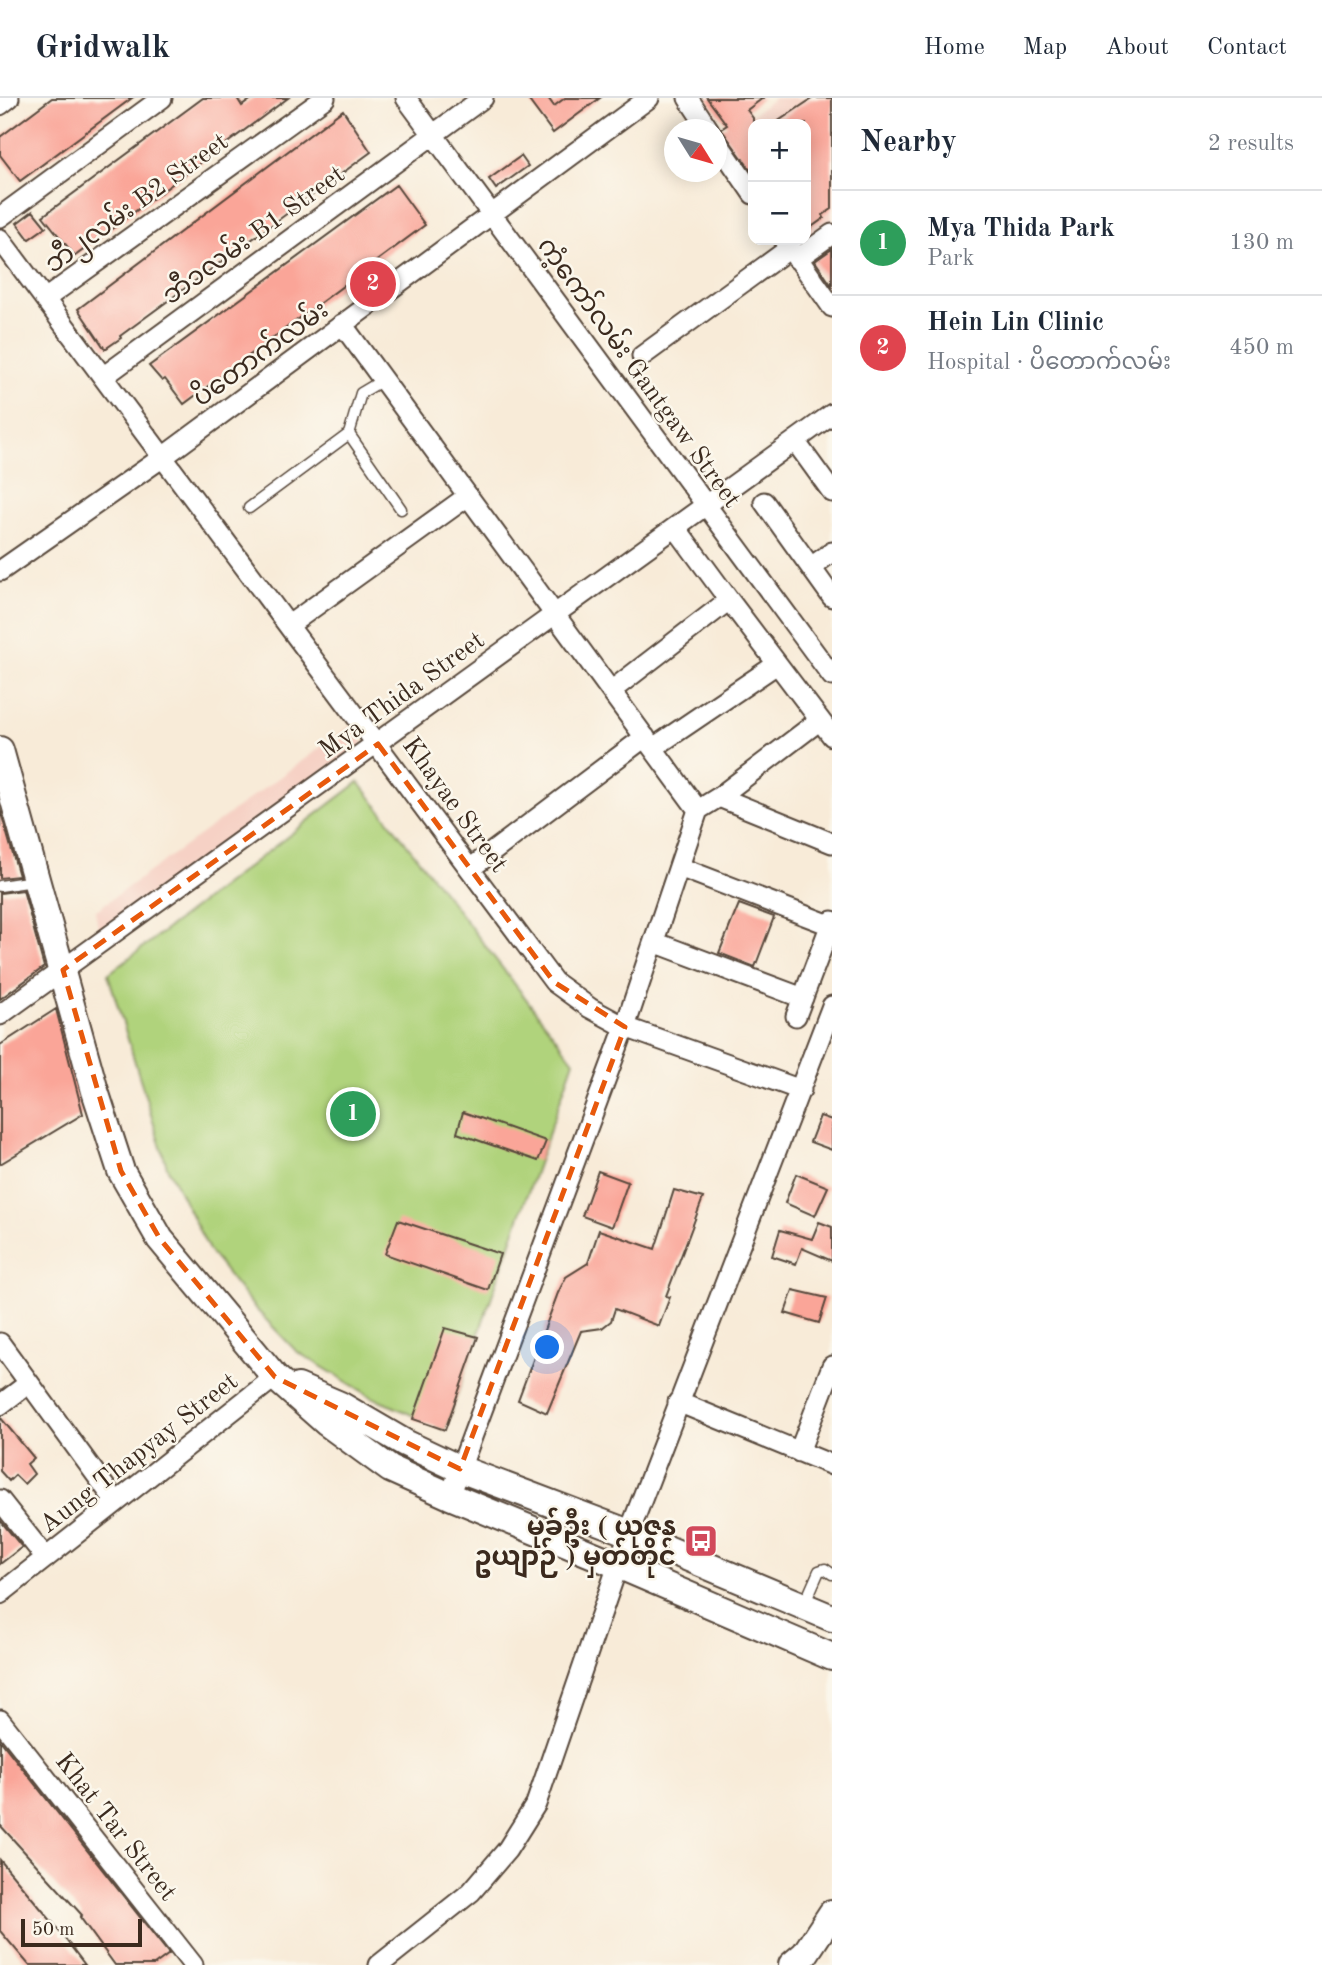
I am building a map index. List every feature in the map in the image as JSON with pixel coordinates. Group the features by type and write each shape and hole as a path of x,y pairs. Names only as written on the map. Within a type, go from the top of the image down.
{"street":[{"path":"0,105 9,98"},
{"path":"0,217 162,98"},
{"name":"ဘီ၂လမ်း B2 Street","path":"45,299 325,98"},
{"name":"ကံ့ကော်လမ်း Gantgaw Street","path":"406,98 832,676"},
{"name":"ဘီ၁လမ်း B1 Street","path":"103,377 483,98"},
{"name":"ပိတောက်လမ်း","path":"0,572 163,457 649,98"},
{"path":"688,98 702,119"},
{"path":"727,156 748,187"},
{"path":"642,356 791,249 832,234"},
{"name":"Khayae Street","path":"0,239 554,982 590,1008 625,1027 801,1090"},
{"path":"791,249 832,307"},
{"path":"342,324 698,810"},
{"name":"Mya Thida Street","path":"0,1015 832,414"},
{"path":"795,441 832,492"},
{"path":"289,625 468,496"},
{"path":"764,502 832,597"},
{"path":"676,528 832,736"},
{"path":"811,567 832,552"},
{"path":"611,691 729,600"},
{"path":"471,869 649,743 777,664"},
{"path":"450,1496 625,1027 698,810 820,720"},
{"path":"0,750 95,1091 121,1171 160,1239 275,1377 327,1423 390,1469 832,1657"},
{"path":"719,797 832,843"},
{"path":"654,942 800,1007 831,923 679,867"},
{"path":"379,1965 471,1892 507,1850 536,1804 629,1533 832,1006"},
{"path":"0,1343 116,1502"},
{"path":"799,1452 832,1366"},
{"path":"275,1377 340,1405 405,1443 460,1469 629,1533 832,1618"},
{"name":"Aung Thapyay Street","path":"0,1594 275,1377"},
{"path":"0,1405 29,1383"},
{"path":"678,1402 832,1465"},
{"path":"0,1500 46,1558"},
{"name":"Khat Tar Street","path":"0,1720 193,1965"},
{"path":"792,1965 804,1954 832,1913"}],"lane":[{"path":"249,508 349,434 361,393 383,380"},
{"path":"349,434 401,509"},
{"path":"0,886 37,881"},
{"path":"803,1606 819,1571 825,1569 832,1574"}],"highlighted area":[{"path":"378,744 554,982 625,1027 460,1469 275,1377 160,1239 121,1171 63,970"}],"shaded area":[{"path":"775,98 832,98 832,293 798,245 811,245 811,119 748,119 748,177 727,148 727,133"},
{"path":"350,726 364,743 99,931 95,911"}],"green space":[{"path":"359,782 574,1061 445,1430 372,1397 296,1351 253,1306 210,1252 167,1167 108,974"}],"building":[{"path":"52,98 132,98 20,181 0,155 0,137"},
{"path":"203,98 237,98 242,106 253,98 288,98 75,256 43,216"},
{"path":"527,98 548,98 554,106 565,98 600,98 553,133"},
{"path":"707,98 763,98 747,110 753,118 748,119 748,166 727,137 727,119 723,119"},
{"path":"813,98 832,98 832,209 811,227 811,119 782,119"},
{"path":"343,110 371,152 105,349 78,309"},
{"path":"521,156 528,166 496,189 489,179"},
{"path":"396,185 425,225 184,404 165,379 162,381 149,366"},
{"path":"33,211 46,227 29,239 17,223"},
{"path":"832,249 832,286 815,261"},
{"path":"0,809 19,876 0,878"},
{"path":"23,890 44,967 0,999 0,893"},
{"path":"739,904 774,917 755,967 719,953"},
{"path":"56,1009 83,1114 0,1164 0,1045"},
{"path":"463,1112 546,1141 538,1161 457,1133"},
{"path":"820,1116 832,1120 832,1150 810,1142"},
{"path":"598,1171 628,1182 612,1227 582,1216"},
{"path":"796,1174 828,1187 815,1216 785,1203"},
{"path":"674,1190 703,1198 666,1296 670,1297 659,1326 615,1309 611,1321 602,1328 581,1331 547,1413 518,1400 558,1293 566,1277 588,1263 599,1230 655,1249"},
{"path":"398,1220 500,1254 488,1290 385,1254"},
{"path":"819,1222 832,1227 832,1261 802,1248 796,1264 772,1256 780,1230 812,1239"},
{"path":"793,1290 827,1298 819,1323 785,1313"},
{"path":"445,1328 478,1337 445,1430 413,1419"},
{"path":"0,1417 34,1458 27,1464 34,1474 24,1484 15,1475 9,1481 0,1471"},
{"path":"0,1520 22,1547 0,1564"},
{"path":"0,1740 169,1954 154,1965 115,1965 80,1917 82,1915 0,1825"},
{"path":"0,1860 85,1965 29,1965 0,1931"}],"place":[{"name":"Hein Lin Clinic","path":"373,284"},
{"name":"Mya Thida Park","path":"353,1114"},
{"name":"မုခ်ဦး ( ယုဇန ဥယျာဉ် ) မှတ်တိုင်","path":"701,1541"}]}
